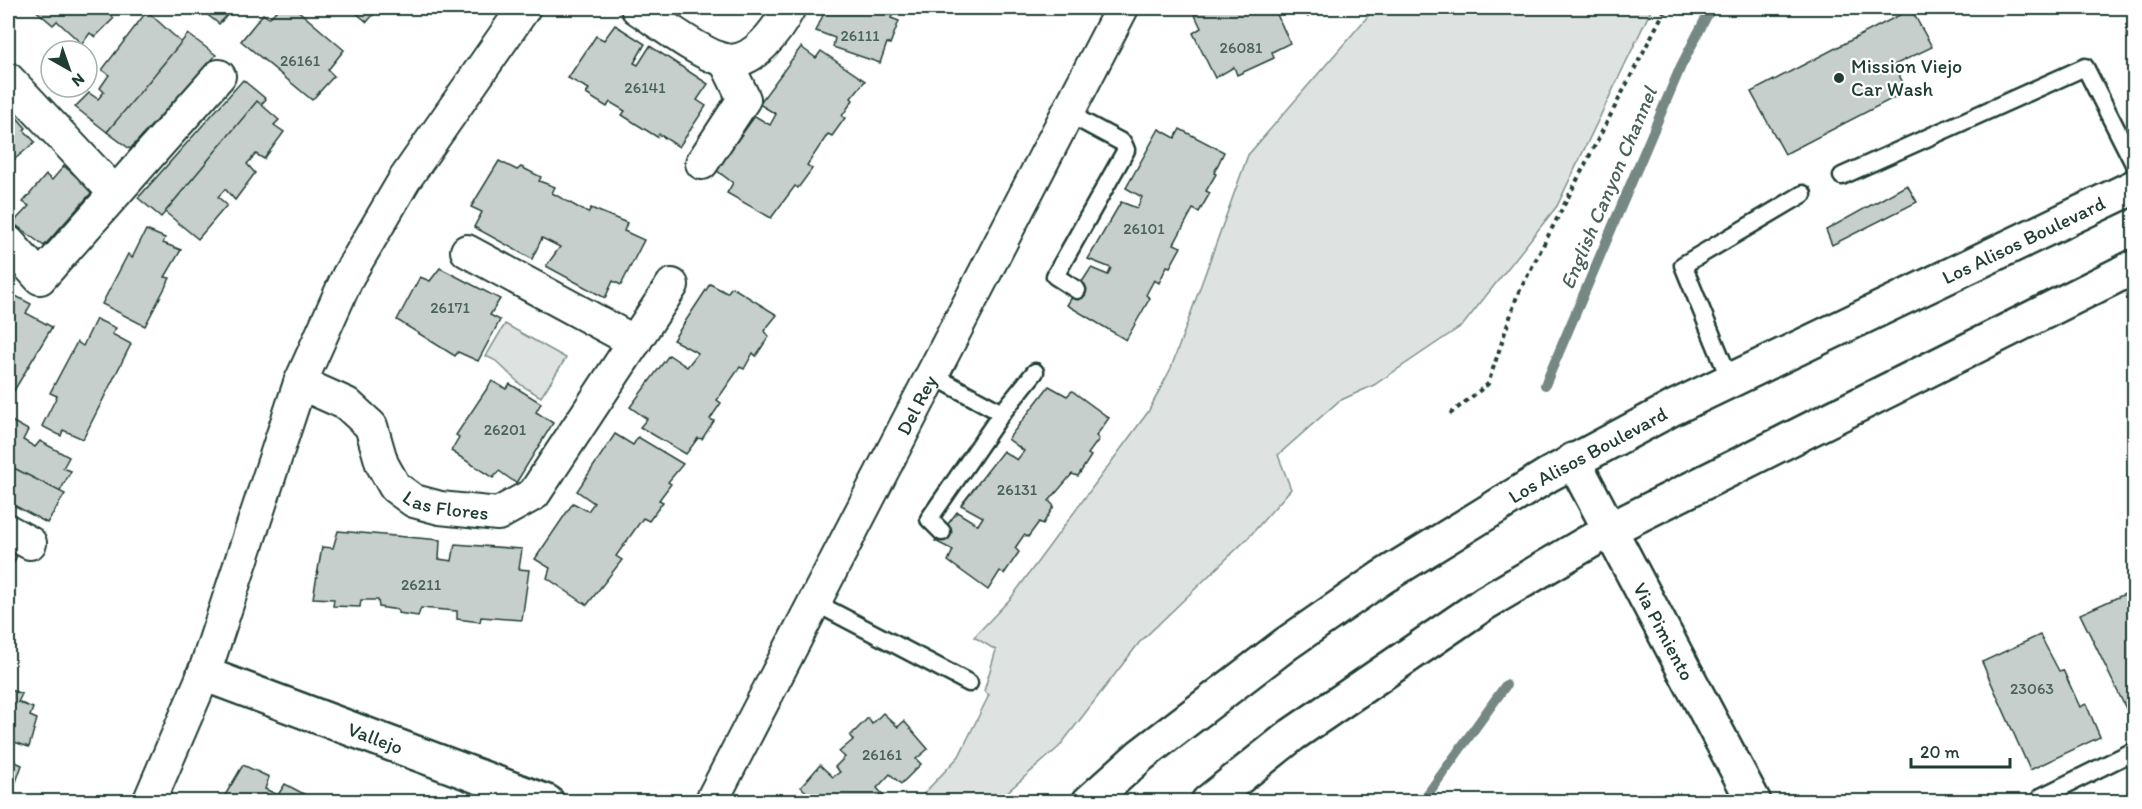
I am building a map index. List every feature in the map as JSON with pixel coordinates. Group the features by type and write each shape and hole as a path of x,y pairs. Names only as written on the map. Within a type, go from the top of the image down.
{"main road":[{"name":"Los Alisos Boulevard","path":"1089,801 1141,755 1286,645 1391,572 1573,460 1730,380 2134,187"},
{"path":"1208,801 1292,735 1465,616 1611,529 2134,267"},
{"name":"Via Pimiento","path":"1573,460 1754,801"},
{"name":"Vallejo","path":"204,674 547,801"}],"street":[{"path":"149,801 204,674 300,383 348,276 405,179 524,8"},
{"path":"637,8 699,49 725,60 747,57 765,44 789,8"},
{"name":"Del Rey","path":"711,801 1122,8"},
{"path":"702,163 744,99 725,60"},
{"path":"8,242 40,278 219,76"},
{"path":"8,79 115,193"},
{"path":"467,251 635,342"},
{"name":"Las Flores","path":"300,383 347,404 371,426 382,464 395,487 414,501 440,508 498,514 534,494 672,285"}],"lane":[{"path":"1842,176 2085,67 2134,164"},
{"path":"1067,113 1123,143 1126,150 1055,276 1077,290"},
{"path":"1730,380 1683,265 1803,194"},
{"path":"942,532 929,519 1002,413 1035,372"},
{"path":"932,375 1002,413"},
{"path":"814,602 969,683"},
{"path":"2041,797 2134,751"}],"path":[{"path":"1450,414 1488,384 1517,296 1604,132 1666,8"}],"shaded area":[{"path":"1375,8 1652,8 1557,206 1463,325 1374,385 1339,401 1278,455 1291,489 1248,538 1139,643 1059,747 997,801 917,801 959,756 989,695 984,691 996,650 974,637 1011,598 1148,412 1171,368 1248,155"},
{"path":"505,324 566,358 541,397 521,385 496,361 486,356"}],"building":[{"path":"33,8 115,8 109,14 114,18 95,37 90,33 86,39 77,39 57,21 53,25"},
{"path":"199,8 234,8 219,24"},
{"path":"279,8 295,8 344,50 328,70 334,76 312,100 241,41 263,14 269,18"},
{"path":"350,8 379,8 367,22"},
{"path":"826,8 896,8 891,18 899,21 890,44 887,43 880,63 833,47 835,38 816,31"},
{"path":"1202,8 1274,8 1290,43 1272,52 1274,58 1237,75 1234,67 1215,78 1193,33 1201,28 1193,11"},
{"path":"1296,8 1314,8 1308,17"},
{"name":"Mission Viejo Car Wash","path":"1911,9 1932,47 1894,65 1907,91 1785,154 1751,92"},
{"path":"147,11 184,45 107,132 75,107 83,99 99,99 104,92 100,88 109,75 102,70"},
{"path":"615,25 645,44 634,63 638,65 650,46 708,84 697,100 706,106 679,147 659,134 657,137 622,115 625,111 610,102 607,107 586,94 589,89 568,78 596,36 604,40"},
{"path":"188,34 216,55 130,149 107,132"},
{"path":"801,47 816,58 821,51 865,81 851,98 853,100 842,116 845,118 832,136 828,134 807,165 812,169 798,188 795,186 771,218 727,193 733,183 716,170 755,116 770,125 776,114 759,104"},
{"path":"243,80 266,99 161,217 138,198"},
{"path":"257,101 279,120 274,125 284,132 264,159 256,154 247,164 255,173 235,200 225,189 218,197 227,205 198,239 165,212"},
{"path":"8,107 35,142 8,165"},
{"path":"1159,129 1175,138 1180,129 1224,152 1214,173 1216,174 1206,191 1210,193 1199,212 1193,209 1174,244 1181,247 1170,267 1167,266 1159,283 1154,280 1146,295 1150,298 1126,340 1067,305 1091,268 1108,275 1111,268 1088,259 1121,202 1137,208 1142,197 1126,188"},
{"path":"499,161 517,170 521,167 541,177 539,181 555,187 552,193 588,213 591,208 627,223 624,231 644,240 621,285 613,281 605,298 546,266 560,247 542,238 532,259 474,227 482,212 471,207"},
{"path":"64,166 93,191 44,246 13,223 29,206 23,202 46,175 52,180"},
{"path":"1907,185 1917,202 1832,245 1826,230"},
{"path":"146,230 165,238 163,243 181,250 165,277 170,278 145,326 102,304 128,254 132,258"},
{"path":"440,268 500,299 490,315 500,320 478,361 458,352 455,356 397,320 420,277 430,281"},
{"path":"710,284 727,293 732,287 777,315 764,331 769,336 756,356 753,353 744,369 740,367 717,400 721,403 710,419 714,421 702,439 698,438 686,454 640,427 647,419 630,407 669,355 687,367 698,353 673,340"},
{"path":"8,292 31,304 26,313 52,327 12,394 8,392"},
{"path":"96,319 116,328 112,334 131,344 83,439 63,430 61,436 42,426 57,396 50,393 77,342 83,346"},
{"path":"492,381 506,389 510,384 541,403 536,412 553,423 516,483 499,471 493,478 451,451 459,437 456,435"},
{"path":"1049,386 1067,396 1072,391 1109,418 1096,436 1099,439 1088,454 1091,456 1078,476 1072,474 1049,501 1054,506 1043,524 1039,522 1028,537 1024,535 1015,548 1019,552 1004,574 1000,571 988,590 948,561 953,550 935,541 957,512 978,525 983,517 961,505 1003,451 1017,460 1024,451 1008,439"},
{"path":"8,419 28,430 23,440 35,447 40,441 69,457 63,468 71,471 59,493 8,467"},
{"path":"615,434 633,445 638,437 683,464 668,482 671,484 659,500 663,502 649,521 643,518 616,556 622,560 587,605 547,578 550,568 535,559 573,503 588,511 594,503 577,491"},
{"path":"8,465 65,494 47,523 8,502"},
{"path":"338,531 440,540 439,559 452,561 455,544 522,549 519,569 529,570 522,620 481,617 480,622 457,619 457,611 421,608 418,616 379,607 378,600 361,600 360,607 333,606 334,599 313,598 322,547 333,548"},
{"path":"8,542 20,549 8,575"},
{"path":"2134,590 2134,720 2132,721 2080,614"},
{"path":"2040,635 2059,671 2063,670 2080,707 2086,704 2100,737 2030,770 1982,662"},
{"path":"8,689 22,694 18,702 33,708 30,716 37,719 29,747 14,742 8,759"},
{"path":"883,713 898,727 904,721 928,749 916,759 921,764 901,784 890,774 877,788 887,799 885,802 817,802 801,787 820,765 833,777 840,772 835,767 845,757 839,752 853,740 850,736 868,718 872,724"},
{"path":"8,759 22,765 9,802 8,802"},
{"path":"243,765 269,777 265,789 278,795 285,784 319,802 221,802"},
{"path":"1653,792 1659,802 1639,802"}],"waterway":[{"name":"English Canyon Channel","path":"1545,385 1681,66 1711,8"},
{"name":"English Canyon Channel","path":"1422,802 1506,685"}],"place":[{"name":"Mission Viejo Car Wash","path":"1839,78"}]}
